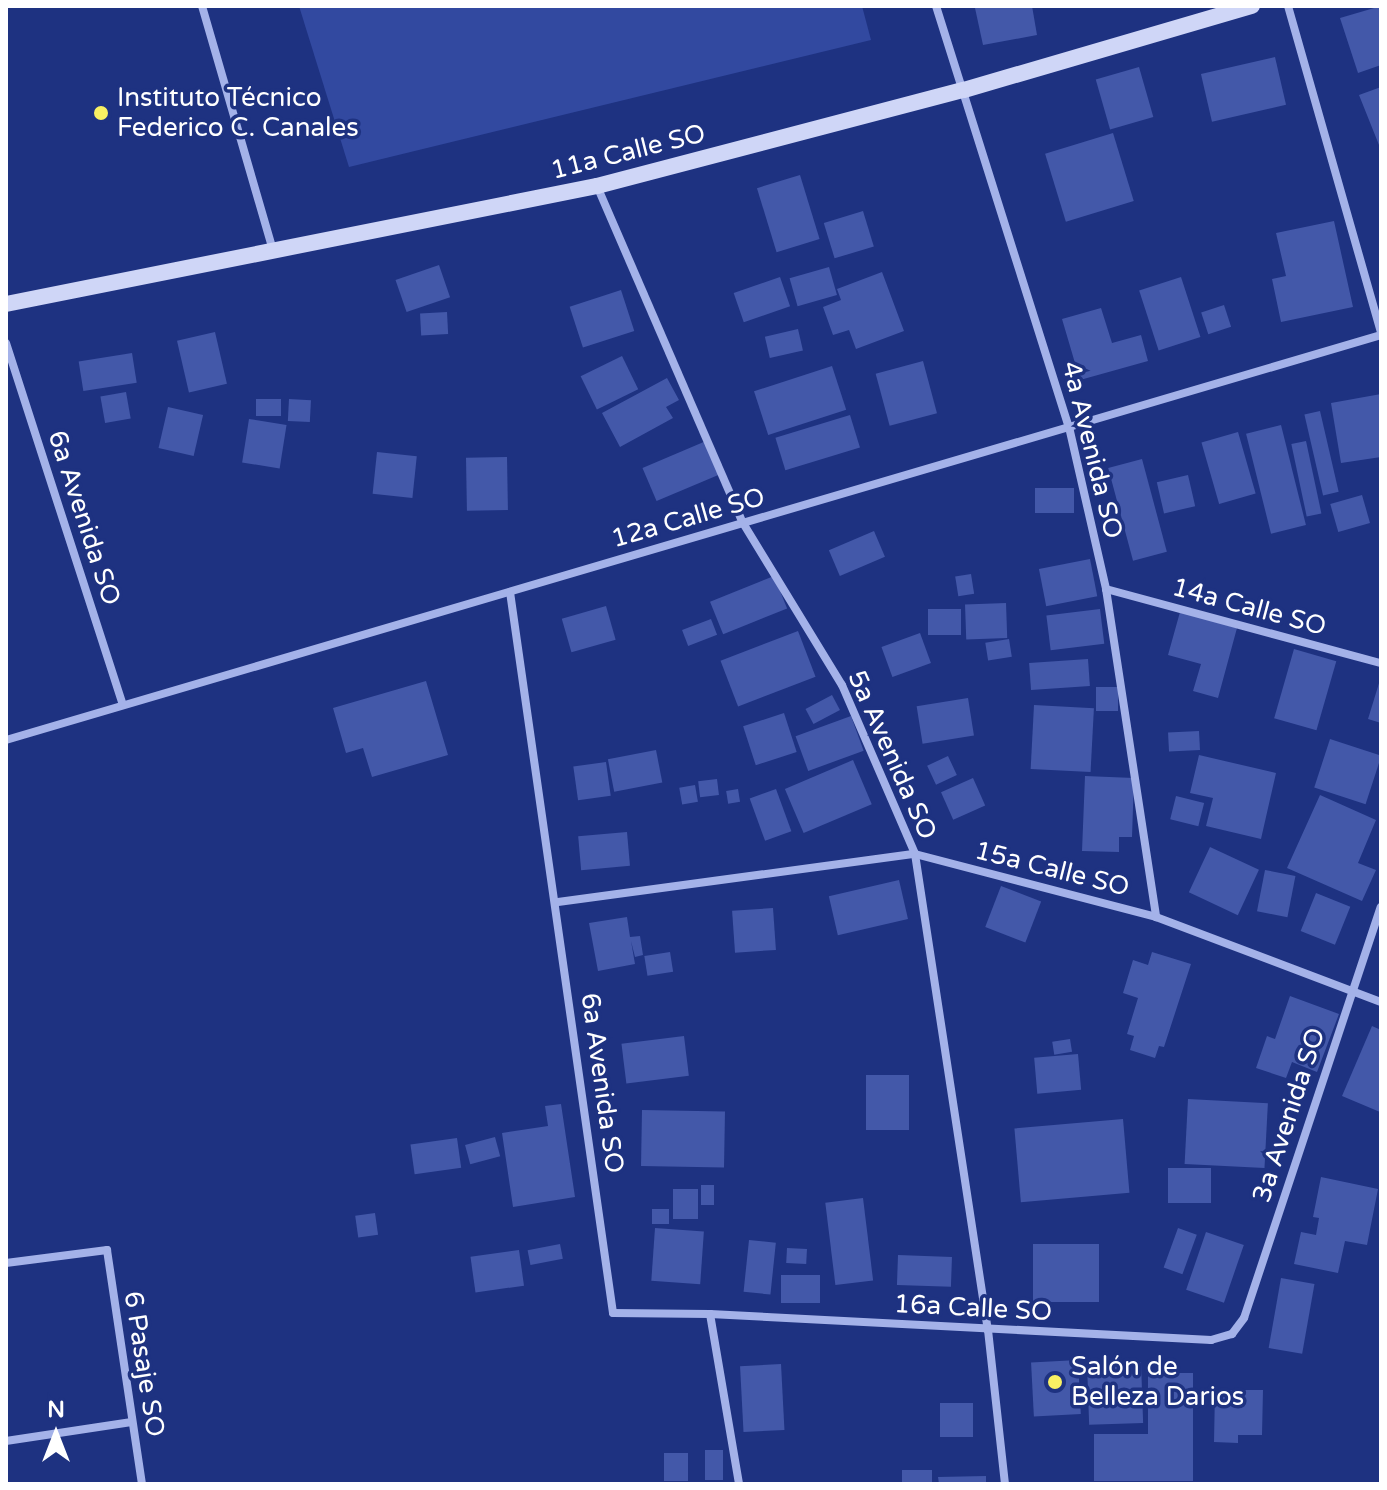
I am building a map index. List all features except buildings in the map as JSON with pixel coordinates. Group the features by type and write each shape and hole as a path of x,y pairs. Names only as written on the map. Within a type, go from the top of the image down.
{"street":[{"path":"202,6 273,250"},
{"name":"4a Avenida SO","path":"936,6 1069,427 1106,589 1156,917"},
{"name":"11a Calle SO","path":"6,304 597,186 964,90 1252,6"},
{"path":"1288,6 1381,334"},
{"name":"5a Avenida SO","path":"597,186 743,523 842,685 915,854 988,1330 1005,1484"},
{"name":"12a Calle SO","path":"6,740 1381,334"},
{"name":"6a Avenida SO","path":"6,343 123,705"},
{"name":"14a Calle SO","path":"1106,589 1381,663"},
{"name":"6a Avenida SO","path":"510,592 558,902 613,1313 710,1314"},
{"name":"15a Calle SO","path":"558,902 915,854 1156,917 1381,1002"},
{"name":"3a Avenida SO","path":"1232,1334 1244,1318 1381,907"},
{"name":"6 Pasaje SO","path":"6,1263 107,1250 142,1484"},
{"path":"710,1314 739,1484"},
{"name":"16a Calle SO","path":"710,1314 1211,1340 1232,1334"},
{"path":"6,1441 132,1422"}],"shaded area":[{"path":"299,6 862,6 871,40 349,167"}],"place":[{"name":"Instituto Técnico Federico C. Canales","path":"101,113"},
{"name":"Salón de Belleza Darios","path":"1055,1382"}]}
